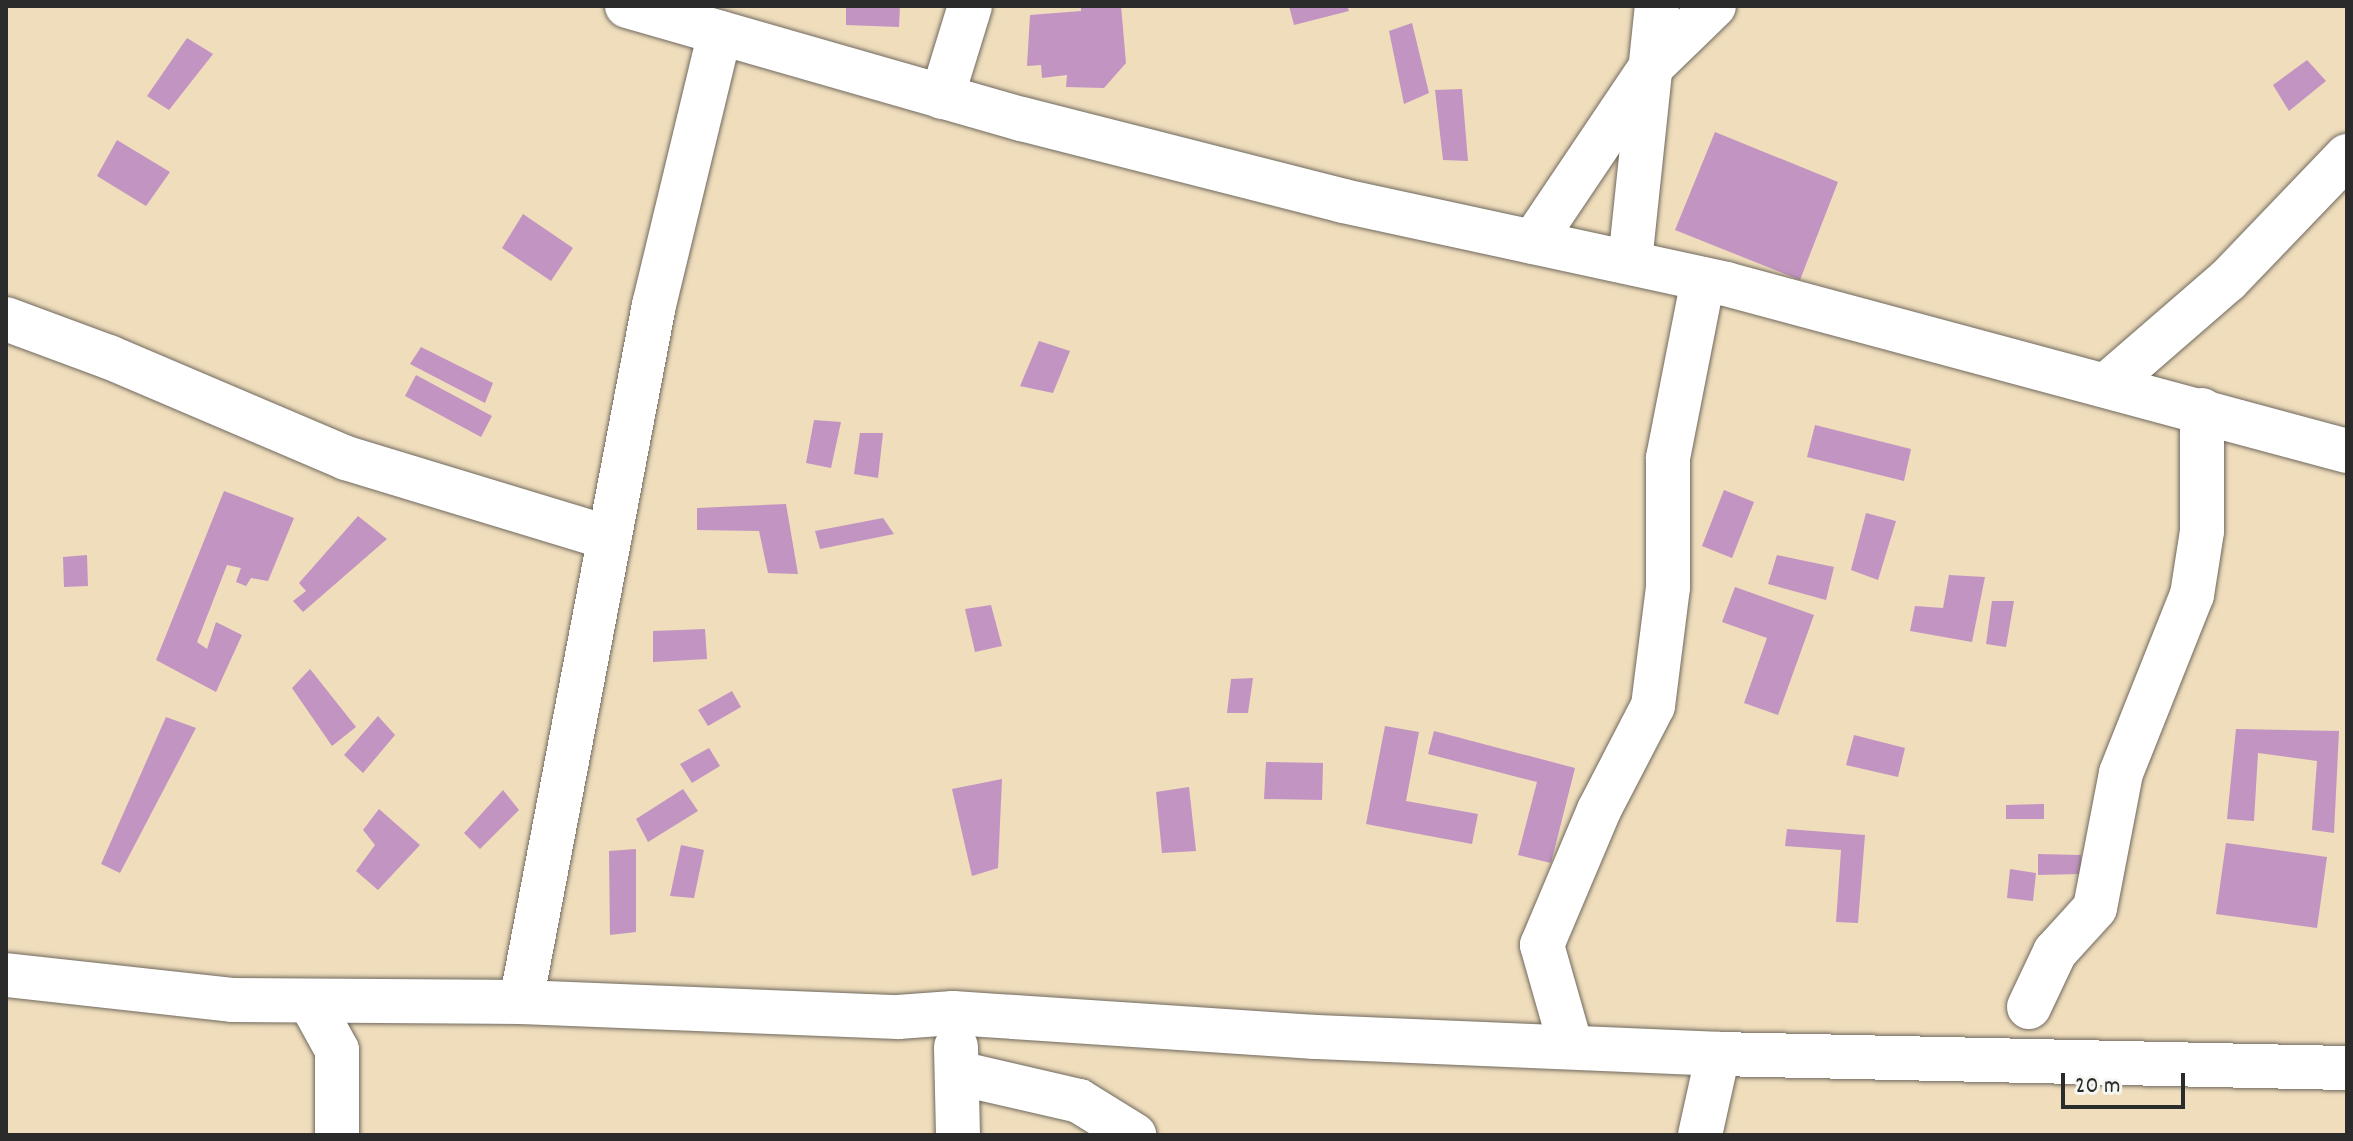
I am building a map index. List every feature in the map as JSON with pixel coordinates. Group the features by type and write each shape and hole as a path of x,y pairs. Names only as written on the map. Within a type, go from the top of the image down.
{"street":[{"path":"627,6 704,23 942,97 1343,201 1703,279 2109,383 2347,451"},
{"path":"942,97 970,6"},
{"path":"1630,262 1657,6"},
{"path":"1533,242 1650,68 1714,6"},
{"path":"521,1002 654,305 704,23"},
{"path":"2109,383 2228,280 2347,156"},
{"path":"1571,1047 1542,945 1599,810 1653,706 1668,587 1668,458 1703,279"},
{"path":"6,319 109,357 346,458 609,538"},
{"path":"2029,1007 2055,952 2095,908 2121,773 2192,595 2202,531 2202,410"},
{"path":"6,975 232,1000 521,1002 898,1017 953,1013 1315,1037 1718,1054 2347,1068"},
{"path":"310,1001 337,1050 337,1135"},
{"path":"953,1013 958,1073 958,1135"},
{"path":"1700,1135 1718,1054"},
{"path":"958,1073 1079,1101 1134,1135"}],"building":[{"path":"846,6 900,6 899,27 846,25"},
{"path":"1081,6 1121,6 1126,63 1104,88 1066,87 1067,75 1042,78 1041,65 1027,66 1030,15 1081,11"},
{"path":"1289,6 1347,6 1349,11 1294,25"},
{"path":"1412,23 1429,93 1404,104 1389,31"},
{"path":"187,38 213,54 169,110 147,96"},
{"path":"2307,60 2326,81 2289,111 2273,85"},
{"path":"1462,89 1468,161 1443,160 1435,90"},
{"path":"1715,132 1838,182 1800,280 1675,230"},
{"path":"117,140 170,172 146,206 97,176"},
{"path":"523,214 573,248 551,281 502,248"},
{"path":"1039,341 1070,351 1053,393 1020,386"},
{"path":"421,347 493,383 485,403 410,364"},
{"path":"416,375 492,416 481,437 405,396"},
{"path":"814,420 841,422 831,468 806,463"},
{"path":"1815,425 1911,449 1904,481 1807,457"},
{"path":"860,433 883,433 878,478 854,474"},
{"path":"1724,490 1754,502 1732,558 1702,546"},
{"path":"224,491 294,518 268,581 251,578 246,586 236,582 241,568 227,565 197,642 207,649 216,622 242,635 216,692 156,660"},
{"path":"786,504 798,574 768,573 759,531 697,530 697,508"},
{"path":"1866,513 1896,521 1878,580 1851,570"},
{"path":"358,516 387,539 303,612 293,601 306,591 299,583"},
{"path":"883,518 894,534 820,549 815,531"},
{"path":"87,555 88,586 64,587 63,557"},
{"path":"1777,555 1834,567 1826,600 1768,584"},
{"path":"1949,575 1985,577 1972,642 1910,631 1915,606 1943,608"},
{"path":"1735,587 1814,615 1778,715 1744,703 1767,638 1722,622"},
{"path":"1992,601 2014,601 2006,647 1986,644"},
{"path":"991,605 1002,646 975,652 965,609"},
{"path":"705,629 707,659 653,662 653,631"},
{"path":"310,669 356,727 332,746 292,688"},
{"path":"1253,678 1248,713 1227,713 1231,679"},
{"path":"732,691 741,707 708,726 698,710"},
{"path":"378,716 395,735 363,773 344,755"},
{"path":"166,717 196,728 120,873 101,864"},
{"path":"1385,726 1419,732 1406,801 1478,814 1472,844 1366,824"},
{"path":"2236,729 2339,731 2334,833 2312,830 2317,761 2258,753 2254,821 2227,819"},
{"path":"1434,731 1575,768 1551,863 1518,855 1537,782 1428,754"},
{"path":"1854,735 1905,748 1898,777 1846,765"},
{"path":"709,748 720,766 692,783 680,764"},
{"path":"1266,762 1323,763 1322,800 1264,799"},
{"path":"1002,779 998,868 972,876 952,789"},
{"path":"1189,787 1196,851 1162,853 1156,792"},
{"path":"683,789 698,811 648,842 636,819"},
{"path":"503,790 519,810 480,849 464,833"},
{"path":"2044,804 2044,819 2006,819 2006,805"},
{"path":"379,809 420,845 378,890 356,871 375,845 363,830"},
{"path":"1787,829 1865,835 1858,923 1836,922 1841,850 1785,846"},
{"path":"2226,843 2327,857 2317,928 2216,914"},
{"path":"681,845 704,850 694,898 670,896"},
{"path":"636,849 636,932 610,935 609,851"},
{"path":"2038,854 2081,855 2081,874 2038,875"},
{"path":"2010,869 2036,873 2033,901 2007,898"}]}
